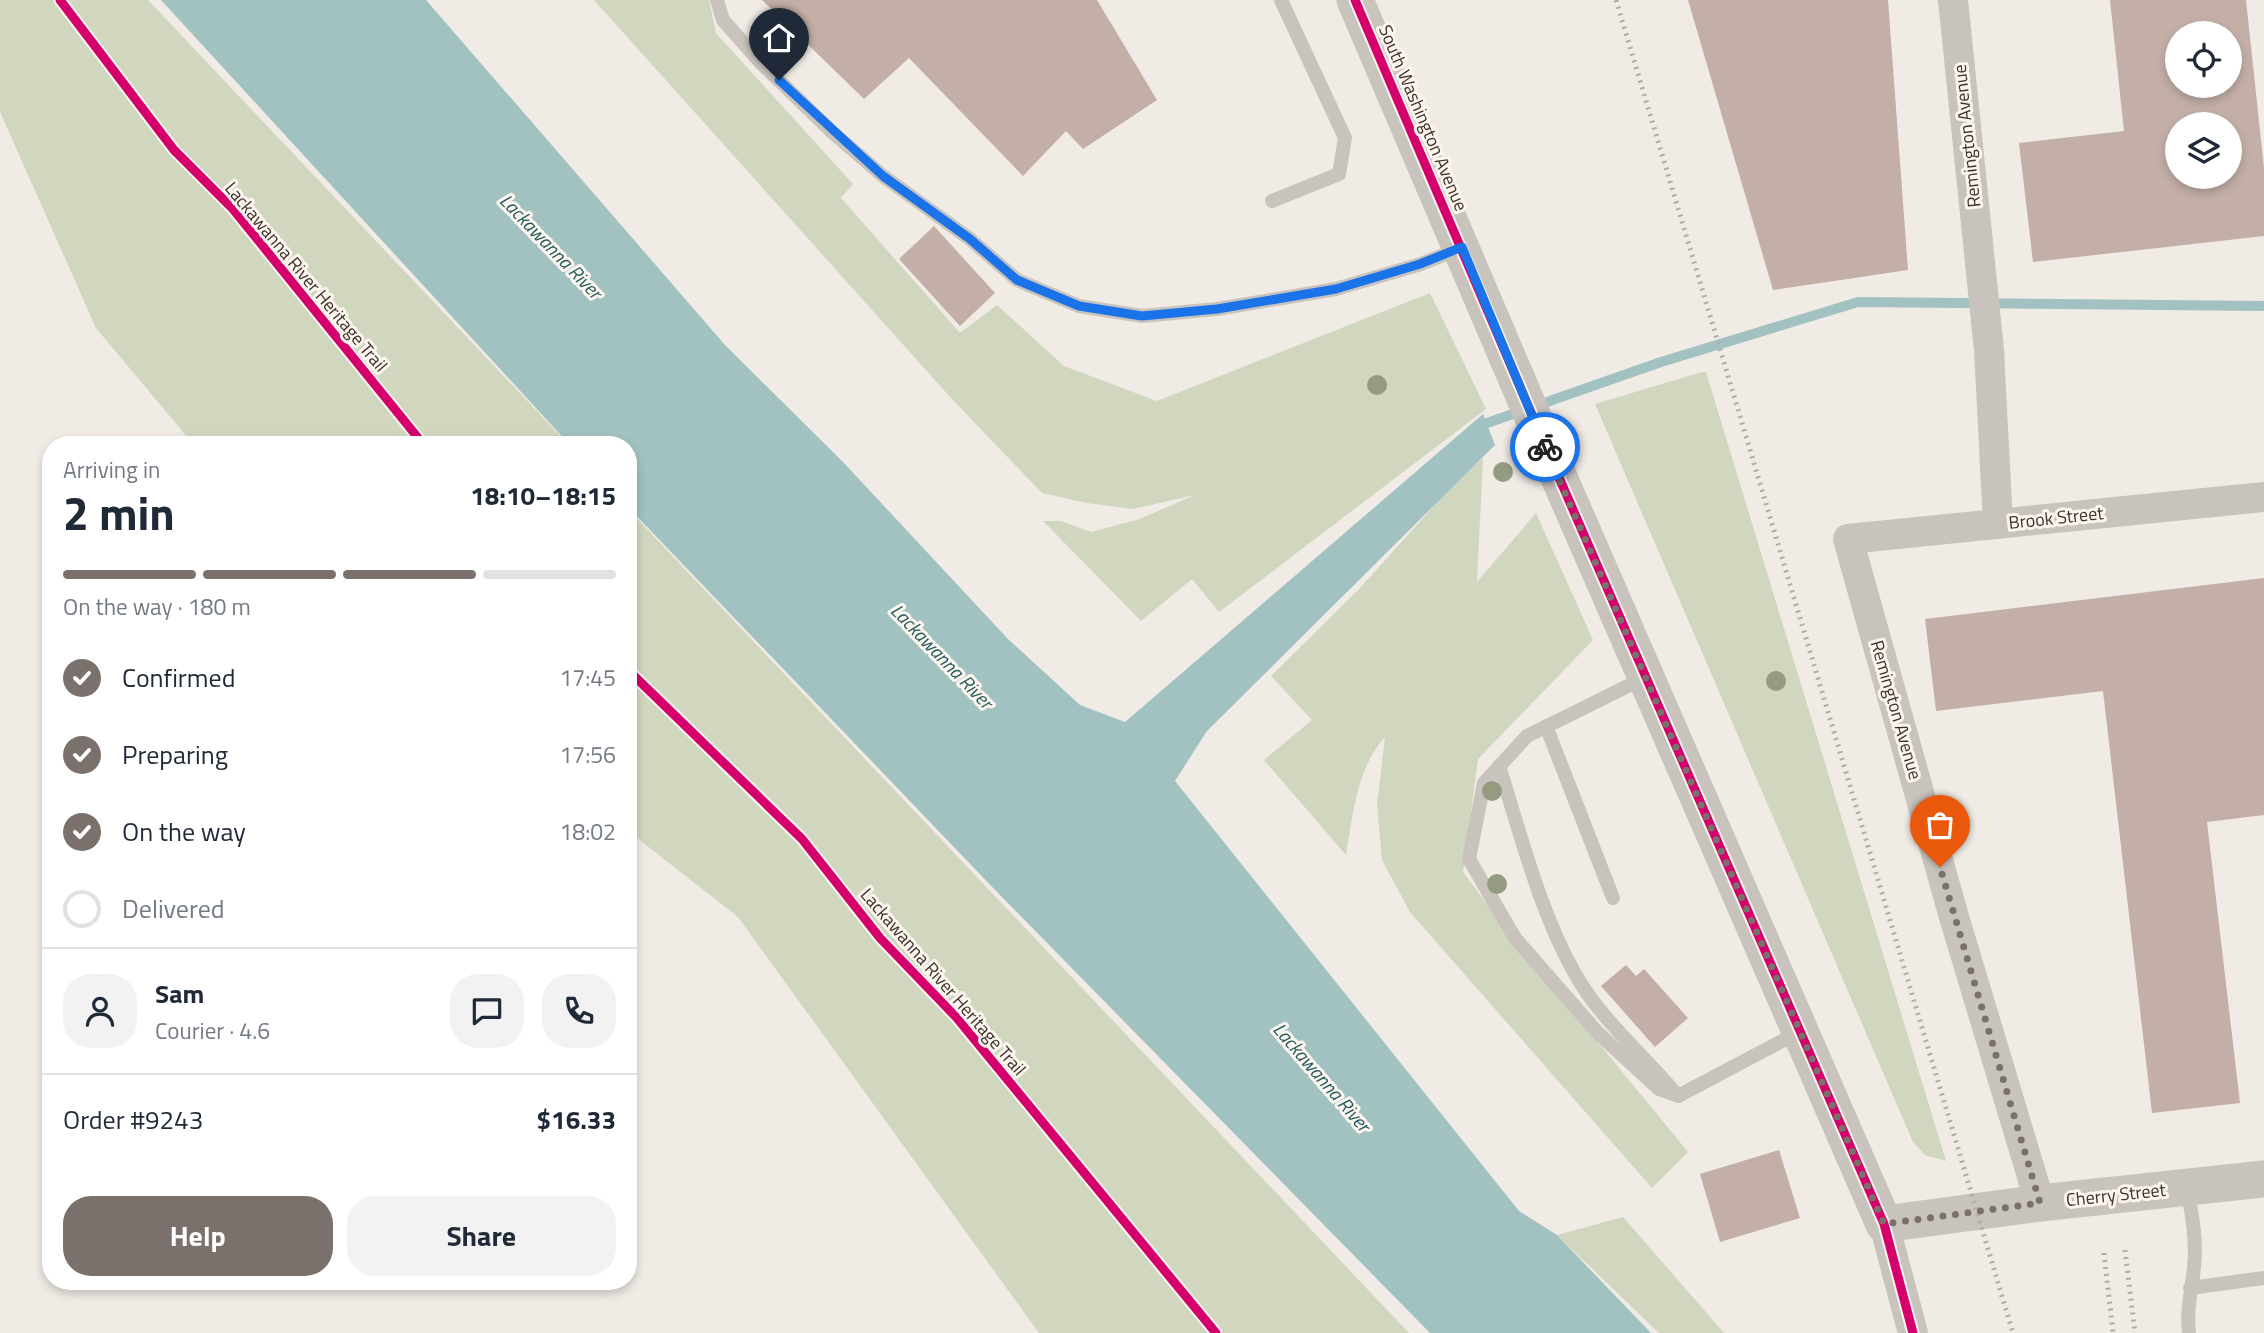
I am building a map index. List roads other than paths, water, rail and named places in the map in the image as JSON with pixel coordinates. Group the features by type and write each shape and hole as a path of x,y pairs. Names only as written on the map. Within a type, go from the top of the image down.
{"street":[{"name":"South Washington Avenue","path":"1355,0 1544,443 1884,1224 1913,1333"},
{"name":"Remington Avenue","path":"1952,0 1989,350 1998,524"},
{"name":"Brook Street","path":"1848,539 2264,497"},
{"name":"Remington Avenue","path":"1848,539 1955,917 2040,1203"},
{"name":"Cherry Street","path":"1884,1224 2040,1203 2264,1179"}],"lane":[{"path":"717,0 723,20 761,63 883,176 970,239 1017,280 1079,306 1142,316 1217,309 1336,289 1420,264 1462,247"},
{"path":"1272,201 1339,174 1345,138 1281,0"},
{"path":"1647,676 1527,736 1484,783 1469,859 1515,938 1590,1023 1659,1089 1678,1096 1801,1031"},
{"path":"1546,726 1612,898"},
{"path":"1499,766 1544,905 1574,974 1602,1012 1678,1096"},
{"path":"2187,1187 2194,1225 2194,1266 2186,1311 2189,1333"},
{"path":"2190,1289 2264,1278"}],"water":[{"name":"Lackawanna River","path":"161,0 426,0 725,345 843,462 1008,639 1080,705 1125,722 1483,414 1495,445 1207,731 1175,781 1519,1211 1557,1235 1651,1333 1430,1333 998,893 637,516 637,436 562,436"}],"waterway":[{"path":"1477,432 1487,423 1661,362 1858,302 2264,306"}],"railway":[{"path":"1616,0 2013,1333"},
{"path":"2125,1250 2135,1333"},
{"path":"2104,1253 2113,1333"}]}
